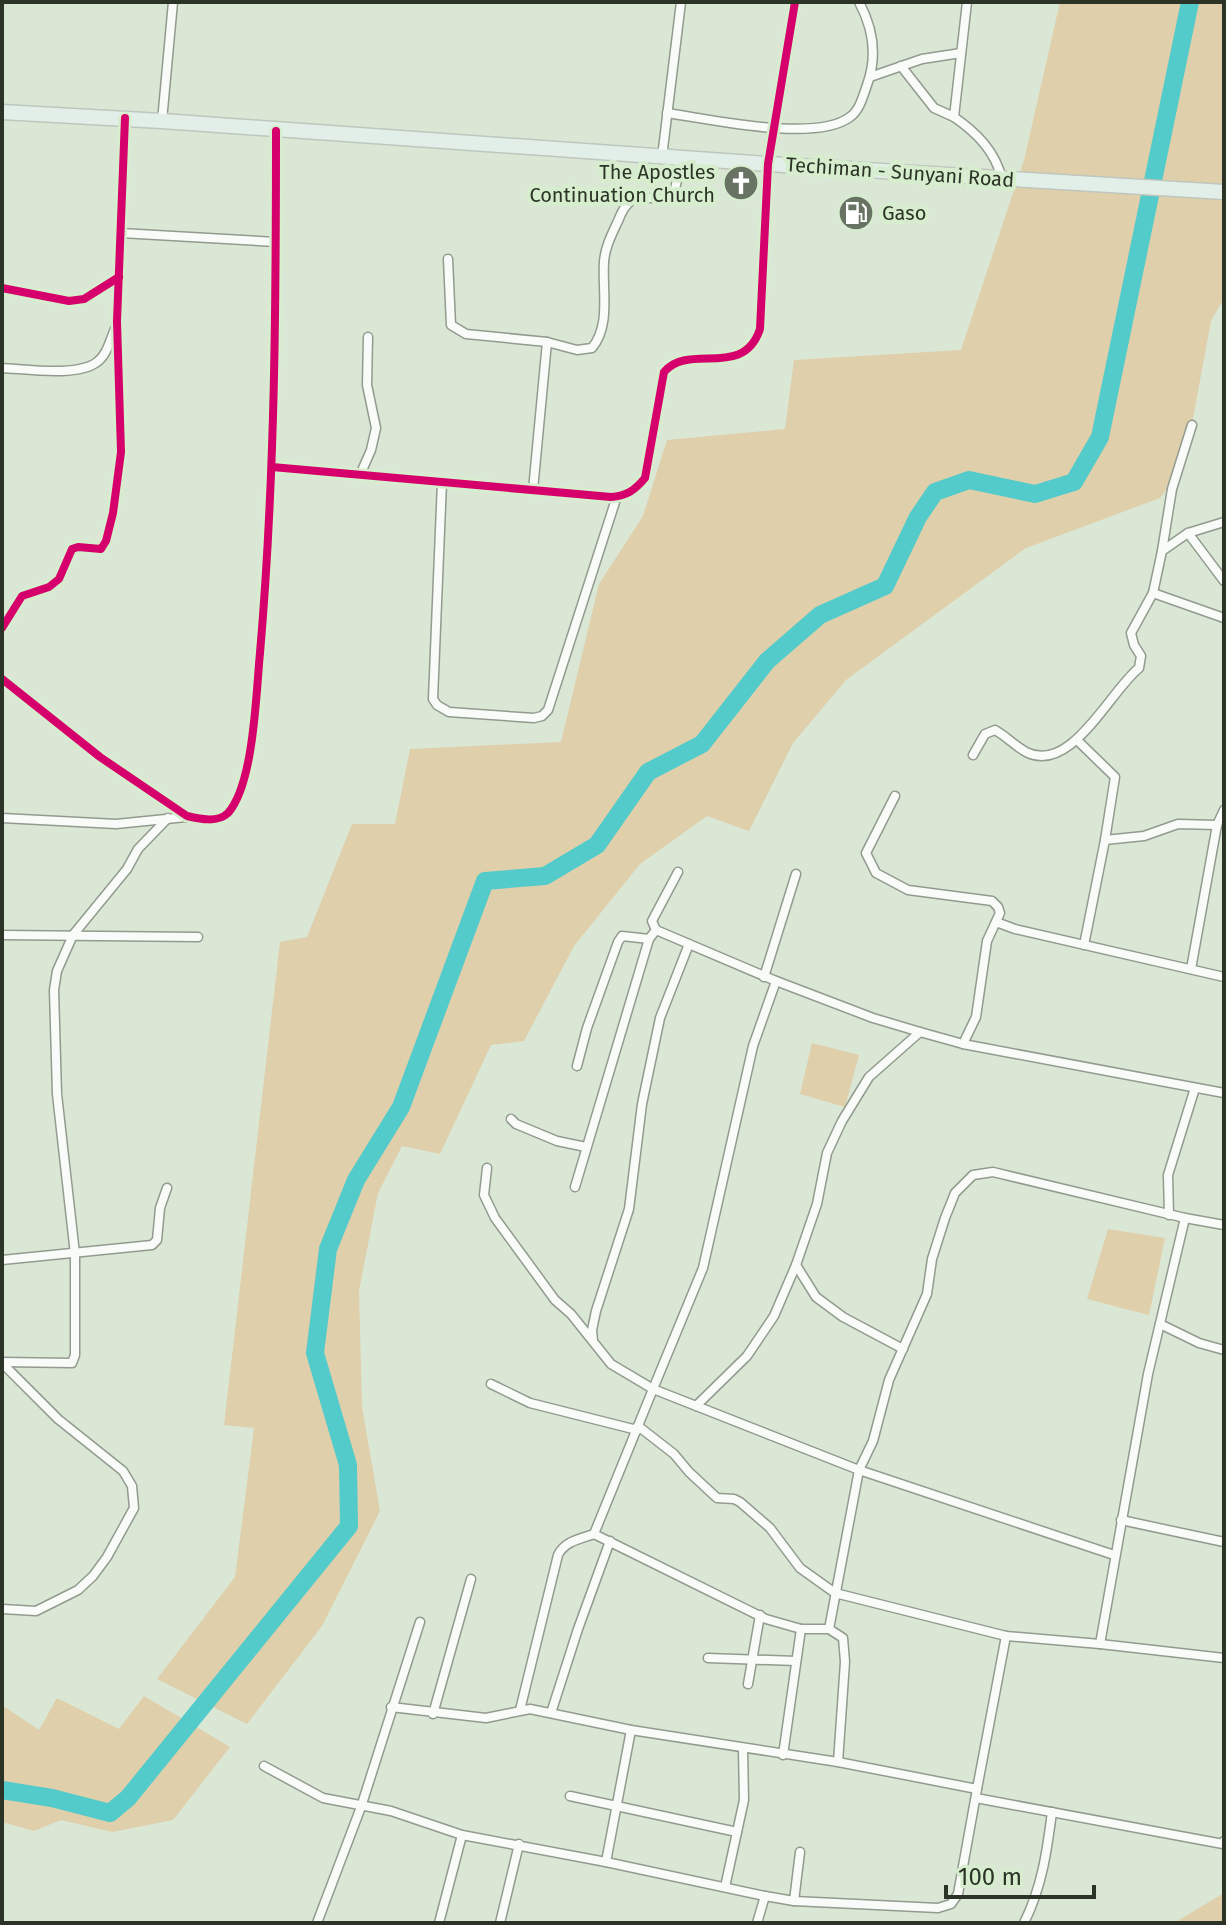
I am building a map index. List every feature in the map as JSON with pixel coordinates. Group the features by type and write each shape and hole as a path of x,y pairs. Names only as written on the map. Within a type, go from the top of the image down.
{"main road":[{"name":"Techiman - Sunyani Road","path":"2,112 1224,192"}],"street":[{"path":"162,121 173,2"},
{"path":"662,157 681,2"},
{"path":"272,467 617,496 625,496 637,488 645,478 664,372 681,362 734,357 757,339 768,164 795,2"},
{"path":"667,113 774,129 833,125 850,117 858,108 870,77 873,33 859,2"},
{"path":"954,117 967,2"},
{"path":"870,77 922,59 961,53"},
{"path":"901,66 934,108 971,128 997,161 1002,179"},
{"path":"2,628 22,596 49,587 59,579 72,549 101,549 113,513 121,452 117,321 125,118"},
{"path":"2,818 116,824 187,816 204,820 226,815 234,802 251,750 269,546 276,131"},
{"path":"448,259 451,325 456,330 466,334 547,342 577,350 592,348 603,331 604,259 609,239 624,208 632,200 642,197 669,198 675,189 682,158"},
{"path":"121,233 276,242"},
{"path":"2,288 69,301 84,299 119,277"},
{"path":"2,368 87,368 99,361 108,348 117,321"},
{"path":"360,475 376,428 367,385 368,337"},
{"path":"533,490 547,342"},
{"path":"973,755 985,734 995,730 1025,752 1039,756 1056,753 1078,741 1127,678 1139,668 1141,656 1131,633 1153,593 1172,489 1192,425"},
{"path":"442,482 433,699 449,712 534,718 548,710 617,496"},
{"path":"1162,551 1188,533 1224,522"},
{"path":"1188,533 1224,581"},
{"path":"1153,593 1224,618"},
{"path":"2,679 100,757 187,816"},
{"path":"1078,741 1115,777 1084,945"},
{"path":"895,796 866,853 876,873 908,890 992,901 1000,913 987,941 976,1017 963,1044"},
{"path":"1191,969 1217,825 1224,810"},
{"path":"2,1363 72,1363 75,1355 75,1254 57,1094 54,990 57,971 73,935 127,869 138,849 168,818"},
{"path":"1105,840 1144,836 1178,824 1217,825"},
{"path":"678,872 652,921 656,930 764,977 873,1018 963,1044 1224,1093"},
{"path":"764,977 796,874"},
{"path":"996,922 1224,977"},
{"path":"575,1187 649,939 656,930"},
{"path":"2,935 198,937"},
{"path":"577,1066 587,1028 618,942 627,935 649,939"},
{"path":"593,1341 596,1311 629,1209 642,1104 660,1018 689,944"},
{"path":"594,1534 703,1268 753,1046 776,981"},
{"path":"696,1406 747,1356 774,1316 796,1265 817,1204 827,1153 842,1121 869,1077 920,1032"},
{"path":"1169,1215 1168,1175 1195,1088"},
{"path":"511,1119 557,1141 586,1147"},
{"path":"487,1168 484,1195 495,1218 555,1300 571,1314 611,1364 653,1389 859,1470 1114,1555"},
{"path":"829,1629 859,1470 873,1441 889,1380 927,1294 932,1259 955,1193 973,1175 993,1172 1169,1215 1224,1225"},
{"path":"2,1260 152,1245 157,1240 160,1208 167,1188"},
{"path":"1100,1644 1114,1555 1160,1324 1185,1218"},
{"path":"796,1265 816,1297 843,1317 903,1349"},
{"path":"1160,1324 1199,1343 1224,1350"},
{"path":"2,1363 58,1419 123,1471 132,1486 134,1508 107,1557 78,1590 36,1611 2,1609"},
{"path":"491,1384 530,1403 637,1428 674,1454 717,1498 740,1502 770,1528 800,1568 835,1593 1006,1636 1224,1658"},
{"path":"1121,1520 1224,1542"},
{"path":"520,1710 558,1555 562,1547 594,1534 760,1615 801,1629 829,1629 843,1638 845,1662 838,1762"},
{"path":"551,1713 610,1541"},
{"path":"433,1714 471,1579"},
{"path":"748,1684 760,1615"},
{"path":"317,1923 361,1807 420,1622"},
{"path":"783,1755 801,1629"},
{"path":"264,1766 323,1798 404,1814 462,1835 794,1901 938,1908 951,1904 958,1894 1006,1636"},
{"path":"708,1658 796,1661"},
{"path":"391,1707 486,1718 520,1710 551,1713 631,1730 838,1762 1052,1812 1223,1844 1224,1841"},
{"path":"606,1862 631,1730"},
{"path":"725,1887 744,1800 743,1749"},
{"path":"570,1796 737,1832"},
{"path":"1024,1923 1033,1905 1045,1864 1052,1812"},
{"path":"439,1923 462,1835"},
{"path":"500,1923 519,1844"},
{"path":"794,1901 800,1852"},
{"path":"757,1923 765,1896"}],"shaded area":[{"path":"1060,2 1224,2 1224,298 1211,321 1184,467 1160,498 1026,548 846,680 793,743 749,831 707,816 640,864 574,946 524,1041 491,1045 440,1154 402,1146 378,1193 359,1291 362,1407 380,1511 322,1626 247,1724 157,1679 235,1577 254,1428 224,1425 280,942 307,937 352,824 395,824 410,749 561,742 599,584 643,516 667,440 785,429 794,360 961,350 1024,160"},
{"path":"812,1043 859,1055 845,1107 800,1094"},
{"path":"1108,1229 1165,1238 1149,1315 1087,1299"},
{"path":"144,1696 230,1747 173,1820 112,1832 61,1820 34,1831 2,1822 2,1705 39,1730 57,1698 119,1729"},
{"path":"1224,1893 1224,1923 1174,1923"}],"waterway":[{"path":"2,1790 52,1798 110,1813 128,1798 349,1526 348,1465 315,1353 328,1249 356,1180 401,1107 485,881 545,876 597,845 648,772 702,744 767,661 820,615 885,586 918,517 935,492 969,480 1035,494 1074,482 1100,437 1190,2"}],"cycle path":[{"path":"272,467 611,497 626,494 638,486 645,478 664,372 687,360 729,357 741,353 752,344 760,329 768,164 795,2"},
{"path":"2,628 22,596 49,587 59,579 72,549 101,549 113,513 121,452 117,321 125,118"},
{"path":"2,679 100,757 187,816 219,818 228,813 237,799 252,737 269,522 274,392 276,131"},
{"path":"2,288 69,301 84,299 119,277"}],"place":[{"name":"The Apostles Continuation Church","path":"741,183"},
{"name":"Gaso","path":"856,213"}]}
